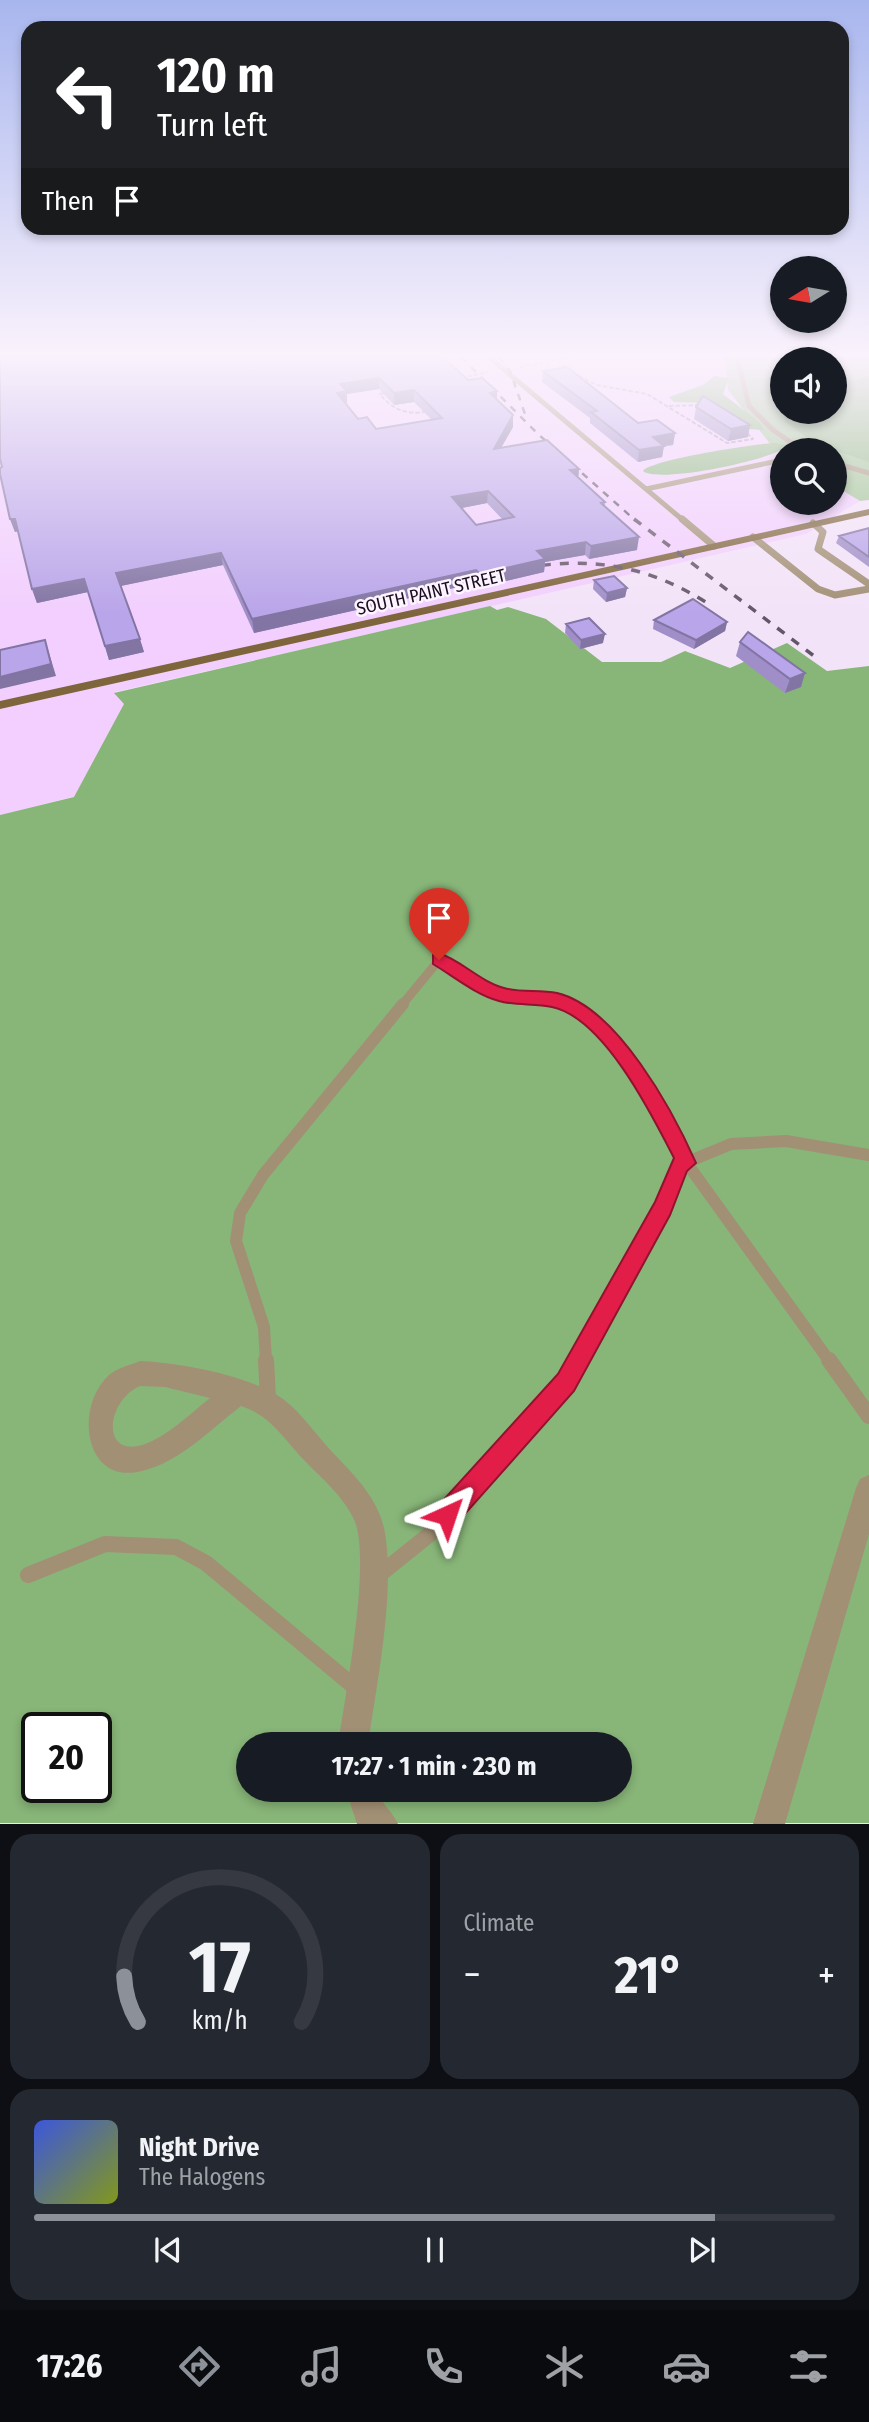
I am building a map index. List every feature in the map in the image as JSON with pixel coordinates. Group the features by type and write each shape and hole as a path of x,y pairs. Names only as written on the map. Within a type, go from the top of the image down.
{"main road":[{"name":"SOUTH PAINT STREET","path":"0,705 813,523 867,514"}],"street":[{"path":"236,1394 155,1453 138,1460 123,1459 109,1452 101,1439 98,1423 102,1406 111,1390 125,1378 140,1372 155,1372 236,1394 268,1404 330,1469 368,1516 374,1579 355,1732"},
{"path":"769,1824 869,1488"},
{"path":"365,1802 367,1811 382,1824"}],"lane":[{"path":"591,442 715,546"},
{"path":"646,488 770,462"},
{"path":"847,467 869,473"},
{"path":"813,523 823,532 818,549 862,582 869,583"},
{"path":"753,537 818,589 835,595 869,589"},
{"path":"268,1404 264,1326 236,1241 240,1213 263,1175 439,960 446,923"},
{"path":"439,960 499,994 530,1000 556,1000 585,1017 614,1042 649,1092 686,1163 869,1416"},
{"path":"374,1579 430,1534 566,1382 663,1208 680,1165 731,1144 786,1141 869,1155"},
{"path":"29,1575 104,1544 176,1547 206,1563 360,1692"}],"shaded area":[{"path":"0,442 769,442 770,515 837,515 806,534 115,692 149,728 80,795 0,815"},
{"path":"847,493 860,501 847,509"}],"green space":[{"path":"847,442 869,442 869,500 860,501 847,493"},
{"path":"847,442 869,442 869,462 847,455"},
{"path":"770,444 770,454 741,463 692,472 653,474 643,471 683,457"},
{"path":"490,606 497,610 508,607 546,619 602,662 661,662 685,651 730,668 787,643 827,671 869,666 869,1823 0,1823 0,815 74,797 124,704 114,693"}],"building":[{"path":"0,442 498,442 494,449 549,442 579,469 570,470 605,502 601,503 639,537 591,546 586,542 537,551 545,559 480,574 476,570 252,619 221,553 116,573 140,639 105,646 84,579 32,589 15,519 10,519 0,474","holes":["488,491 514,517 476,525 452,497"]},
{"path":"629,442 659,442 664,446 639,450"},
{"path":"869,528 869,557 839,536"},
{"path":"614,576 627,588 607,593 594,580"},
{"path":"693,599 727,622 696,640 654,620"},
{"path":"589,618 605,634 581,640 566,624"},
{"path":"748,632 805,673 790,679 740,642"},
{"path":"45,640 51,664 0,677 0,650"}],"railway":[{"path":"547,442 636,521"},
{"path":"634,519 818,659"},
{"path":"524,568 573,563 619,567 664,580 707,603"}],"route":[{"path":"439,960 499,994 530,1000 556,1000 585,1017 614,1042 649,1092 686,1163 680,1165 663,1208 566,1382 447,1515"}]}
